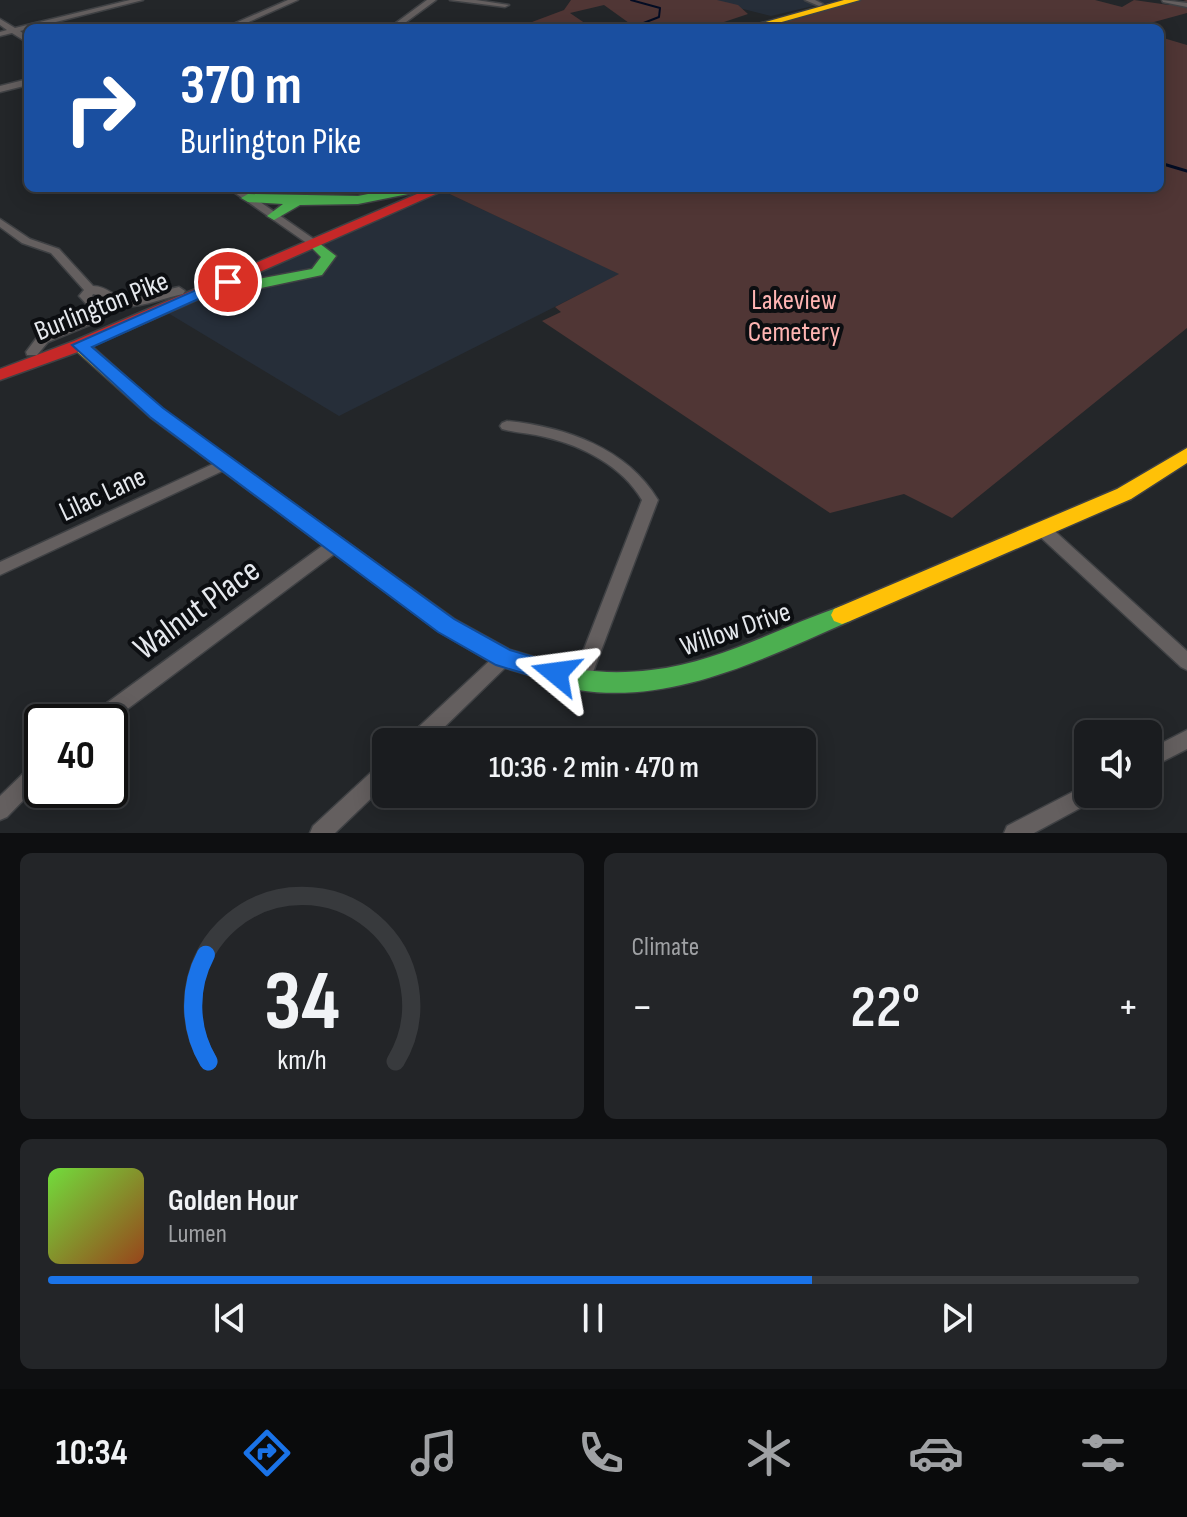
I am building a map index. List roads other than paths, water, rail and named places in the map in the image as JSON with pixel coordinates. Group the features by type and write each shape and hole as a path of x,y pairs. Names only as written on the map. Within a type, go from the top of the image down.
{"main road":[{"path":"745,24 814,2 838,0"},
{"path":"764,24 855,0"},
{"path":"240,193 297,201 358,200 399,192"},
{"name":"Burlington Pike","path":"0,375 199,294 408,192"},
{"name":"Burlington Pike","path":"0,365 432,192"},
{"path":"274,216 297,201"},
{"path":"199,294 317,272 329,256 309,240"},
{"name":"Willow Drive","path":"80,345 156,413 446,625 504,658 581,680 645,682 721,667 1124,494 1187,454"}],"street":[{"path":"42,24 139,0"},
{"path":"237,24 294,0"},
{"path":"399,24 432,0"},
{"path":"454,0 505,5"},
{"path":"1166,0 1187,5"},
{"path":"0,21 24,38"},
{"path":"0,34 24,29"},
{"path":"0,89 24,83"},
{"path":"240,193 309,240"},
{"path":"0,222 26,241 55,251 90,290 101,290 114,303 129,305 160,292 179,291"},
{"path":"32,352 43,339 95,318 98,309 85,296 90,290"},
{"path":"507,426 533,427 551,433 623,465 643,483 650,500 581,680"},
{"name":"Lilac Lane","path":"0,569 226,463"},
{"path":"1042,529 1187,662"},
{"name":"Walnut Place","path":"120,704 335,545"},
{"path":"431,728 504,658"},
{"path":"1162,752 1187,739"},
{"path":"320,833 372,784"},
{"path":"0,810 24,786"},
{"path":"1014,833 1074,801"}],"waterway":[{"path":"631,0 660,8 659,17 641,24"},
{"path":"1164,164 1187,171"}],"park label":[{"name":"Lakeview Cemetery","path":"794,315"}]}
